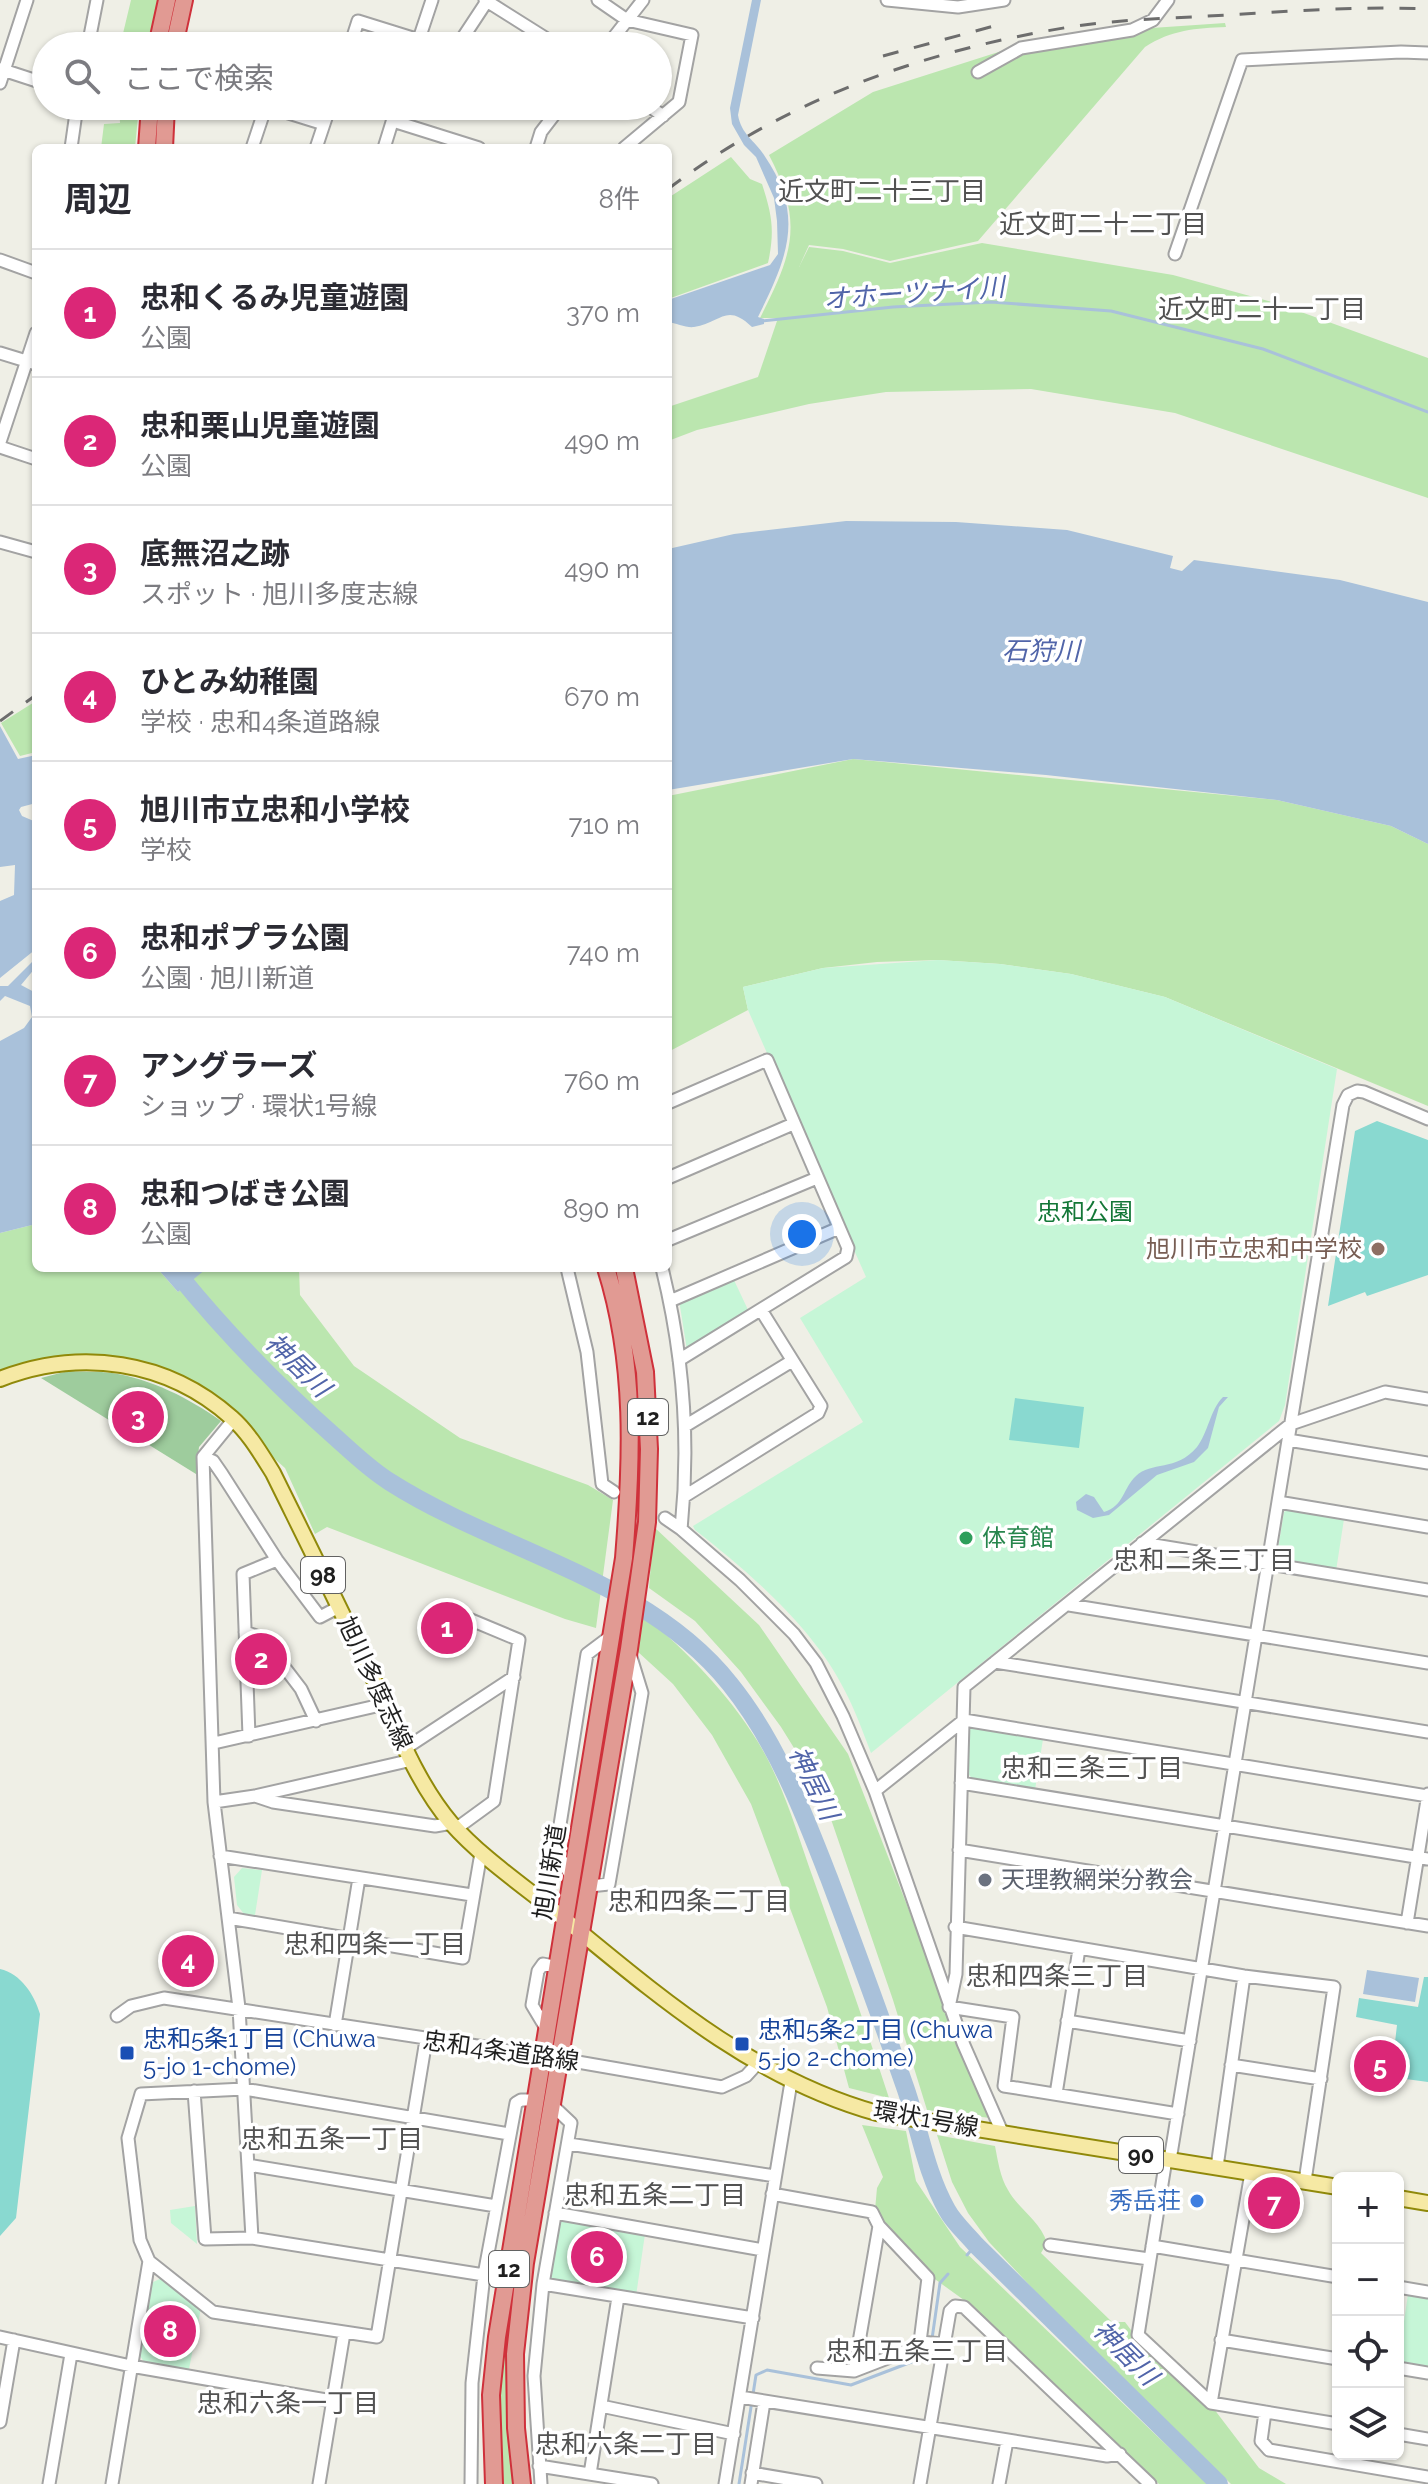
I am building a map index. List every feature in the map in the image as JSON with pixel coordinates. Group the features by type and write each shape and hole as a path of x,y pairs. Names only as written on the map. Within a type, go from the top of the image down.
{"highway":[{"path":"160,32 167,0"},
{"path":"177,32 184,0"},
{"path":"147,144 149,120"},
{"path":"164,144 165,120"},
{"name":"旭川新道","path":"494,2484 491,2395 535,2100 552,2057 582,1935 629,1649 624,1623 624,1558 630,1481 629,1380 617,1302 607,1272"},
{"name":"旭川新道","path":"522,2484 516,2428 515,2354 525,2263 553,2106 548,2030 611,1636 624,1623 641,1567 647,1522 649,1449 645,1372 625,1272"}],"main road":[{"name":"旭川多度志線","path":"0,1379 46,1365 114,1362 142,1367 196,1392 234,1419 273,1473 409,1754 454,1826 481,1853 567,1921"},
{"name":"環状1号線","path":"567,1921 725,2044 791,2082 848,2105 877,2113 1332,2186"},
{"path":"1404,2199 1428,2203"}],"street":[{"path":"0,83 2,69 27,0"},
{"path":"91,32 97,0"},
{"path":"422,32 432,0"},
{"path":"598,0 627,20 692,35 679,102 672,108"},
{"path":"618,32 643,0"},
{"path":"887,0 958,7 1004,0"},
{"path":"978,72 1021,48 1132,30 1153,20 1168,0"},
{"path":"466,32 486,1 536,32"},
{"path":"354,32 358,21 388,32"},
{"path":"1175,254 1242,60 1428,53"},
{"path":"2,69 32,79"},
{"path":"72,144 75,120"},
{"path":"253,144 261,120"},
{"path":"311,120 324,124"},
{"path":"317,144 325,120"},
{"path":"537,144 541,132 550,120"},
{"path":"629,144 658,120"},
{"path":"385,144 393,121 466,144"},
{"path":"0,260 32,272"},
{"path":"0,353 31,363 0,445 32,457"},
{"path":"0,542 32,551"},
{"path":"672,1101 767,1060 848,1248 846,1257 679,1360"},
{"path":"1332,2423 1211,2403 1138,2335 1149,2259 1178,2114 1320,1252 1327,1190 1345,1100 1350,1093 1360,1091 1428,1119"},
{"path":"672,1176 793,1124"},
{"path":"672,1238 817,1178"},
{"path":"670,1301 839,1228"},
{"path":"568,1272 587,1352 602,1484 614,1492"},
{"path":"663,1272 679,1360 685,1426 685,1496 681,1529"},
{"path":"685,1496 818,1413 821,1406 761,1310"},
{"path":"685,1426 792,1361"},
{"path":"949,2007 956,1974 964,1687 1291,1424 1385,1392 1428,1399"},
{"path":"234,1419 203,1457 214,1802 239,2008 252,2238"},
{"path":"1288,1440 1428,1463"},
{"path":"203,1457 213,1461 277,1560 320,1617 339,1607"},
{"path":"1278,1502 1428,1527"},
{"path":"665,1518 740,1580 794,1634 816,1663 875,1791 949,2007 1002,2132"},
{"path":"1142,1543 1428,1590"},
{"path":"249,1736 243,1574 277,1560"},
{"path":"1069,1605 1428,1663"},
{"path":"255,1796 273,1802 435,1826 454,1826 494,1801 519,1640 464,1617"},
{"path":"245,1632 262,1638 301,1689 316,1721"},
{"path":"995,1662 1428,1732"},
{"path":"214,1802 255,1796 409,1754 514,1677"},
{"path":"214,1743 385,1704"},
{"path":"875,1791 964,1720 1428,1795 1423,1858 1407,1923"},
{"path":"961,1783 1423,1858"},
{"path":"959,1850 1428,1926"},
{"path":"228,1918 463,1958 481,1853"},
{"path":"220,1856 472,1895"},
{"path":"335,2025 359,1878"},
{"path":"955,1927 1244,1976 1334,1987 1305,2181"},
{"path":"1056,2094 1079,1949"},
{"path":"1217,2167 1244,1976"},
{"name":"忠和4条道路線","path":"117,2016 131,2006 164,1998 552,2057 722,2087 746,2076 757,2064"},
{"path":"949,2007 1013,2017 1004,2086 1178,2114"},
{"path":"1067,2021 1190,2041"},
{"path":"426,2040 414,2119 377,2337 213,2312 149,2261 140,2240 128,2138 141,2094 244,2089 414,2119 509,2134"},
{"path":"1231,2065 1321,2079"},
{"path":"791,2082 753,2318 752,2479 816,2484"},
{"path":"194,2091 205,2239 252,2238 484,2275"},
{"path":"471,2484 472,2383 484,2275 516,2103 535,2100"},
{"path":"541,2484 534,2376 543,2284 571,2123 553,2106"},
{"path":"569,2144 775,2176"},
{"path":"248,2165 496,2206"},
{"path":"1211,2403 1251,2173"},
{"path":"772,2194 872,2212 879,2226 928,2278 931,2343 929,2429 920,2484"},
{"path":"555,2213 763,2250"},
{"path":"854,2371 879,2226"},
{"path":"1050,2245 1149,2259"},
{"path":"1152,2246 1332,2276"},
{"path":"112,2484 149,2261"},
{"path":"543,2284 753,2318"},
{"path":"1404,2288 1428,2292"},
{"path":"590,2474 618,2297"},
{"path":"817,2368 854,2371 931,2343 950,2311 955,2306 964,2307 1150,2484"},
{"path":"319,2484 344,2333"},
{"path":"0,2337 131,2366 332,2401"},
{"path":"0,2422 14,2340"},
{"path":"1221,2340 1332,2358"},
{"path":"49,2484 71,2354"},
{"path":"1404,2369 1428,2373"},
{"path":"752,2399 1107,2456 1120,2454"},
{"path":"725,2484 734,2434 752,2399"},
{"path":"601,2406 734,2434"},
{"path":"1265,2412 1261,2441 1269,2450 1428,2477"},
{"path":"1404,2435 1428,2439"},
{"path":"999,2484 1007,2441"},
{"path":"539,2466 652,2484"}],"green space":[{"path":"131,0 159,0 152,32 123,32"},
{"path":"1225,23 1226,27 1174,33 1145,47 978,241 890,261 843,249 809,245 799,267 809,247 843,251 890,263 982,243 1173,275 1279,304 1428,358 1428,498 1175,413 1031,389 886,392 809,404 697,430 672,439 672,406 758,377 778,318 760,318 780,275 790,238 787,200 769,155 873,92 1011,48 1093,32"},
{"path":"120,120 138,120 135,144 102,144 104,124 120,123"},
{"path":"731,157 750,179 762,184 771,223 768,263 672,298 672,195"},
{"path":"32,704 32,753 20,756 1,723"},
{"path":"853,759 1277,800 1391,826 1428,844 1428,1106 1165,997 1071,974 1000,964 938,960 877,962 823,968 743,987 748,1010 672,1050 672,795"},
{"name":"忠和公園","path":"938,960 1000,964 1071,974 1165,997 1337,1069 1285,1405 1279,1421 871,1753 845,1691 816,1645 779,1603 693,1526 863,1422 800,1318 866,1277 748,1010 743,987 823,968"},
{"path":"32,1225 32,1272 160,1272 178,1292 201,1272 299,1272 300,1295 354,1366 460,1438 588,1485 613,1500 596,1628 565,1619 327,1527 315,1534 285,1468 206,1398 114,1362 0,1379 0,1233"},
{"path":"733,1278 749,1312 687,1350 679,1300"},
{"path":"68,1371 112,1373 141,1380 183,1397 221,1421 199,1447 196,1474 41,1378"},
{"path":"1288,1510 1344,1519 1336,1571 1276,1561 1284,1512"},
{"path":"654,1527 759,1625 848,1754 990,2118 927,2110 822,1793 781,1727 741,1672 695,1621 649,1588"},
{"path":"644,1615 720,1690 767,1758 795,1826 889,2098 849,2088 827,2007 751,1804 712,1735 673,1684 637,1651"},
{"path":"260,1643 281,1671 251,1678 250,1647"},
{"path":"974,1727 1043,1739 1035,1790 974,1780 966,1772 968,1731"},
{"path":"242,1868 262,1870 255,1915 244,1914 237,1905 234,1877"},
{"path":"862,2125 906,2131 916,2181 960,2247 1207,2484 1159,2484 968,2303 932,2277 882,2224 875,2210 877,2188 883,2177"},
{"path":"937,2135 995,2146 1008,2190 1044,2235 1047,2243 1041,2253 1112,2322 1125,2322 1214,2409 1259,2468 1286,2484 1231,2484 1062,2320 989,2242 968,2213 952,2182"},
{"path":"195,2206 197,2244 171,2223 170,2210"},
{"path":"558,2221 645,2234 636,2296 548,2281"},
{"path":"515,2265 519,2266 515,2484 499,2484 497,2382"},
{"path":"164,2277 201,2308 189,2369 144,2362 139,2354 151,2283"},
{"path":"1408,2294 1428,2297 1428,2368 1404,2364 1404,2322"}],"shaded area":[{"path":"1377,1121 1428,1140 1428,1275 1367,1296 1365,1292 1328,1306 1355,1131"},
{"path":"1015,1398 1084,1407 1079,1448 1009,1440"},
{"path":"0,1969 14,1975 26,1986 40,2014 16,2218 0,2236"},
{"path":"1424,1977 1428,1977 1428,2082 1391,2077 1397,2025 1356,2017 1359,1998 1418,2007"}],"water":[{"path":"752,0 761,0 738,115 745,132 777,177 785,198 788,237 784,256 758,317 764,319 764,324 752,327 729,315 703,325 684,326 672,323 672,299 770,265 778,254 774,198 756,157 744,145 732,124 730,108"},
{"name":"石狩川","path":"846,521 956,522 1067,530 1173,556 1170,568 1182,571 1194,560 1340,580 1428,602 1428,844 1391,826 1277,800 1046,775 853,759 672,789 672,548 734,534"},
{"path":"0,726 18,759 32,756 32,804 19,810 22,816 32,820 32,952 0,978 0,901 14,895 15,865 0,867"},
{"path":"32,962 32,972 21,985 32,991 32,1017 30,1006 5,996 0,1001 0,986 8,986"},
{"path":"32,1017 32,1225 0,1233 0,1041 24,1028"},
{"path":"160,1272 202,1272 178,1292"},
{"path":"1223,1397 1228,1397 1219,1407 1208,1448 1194,1462 1157,1475 1109,1515 1093,1518 1077,1510 1076,1502 1086,1494 1094,1497 1104,1512 1111,1509 1142,1471 1189,1455 1201,1441"},
{"path":"1367,1970 1419,1978 1415,2002 1363,1994"}],"waterway":[{"name":"オホーツナイ川","path":"761,321 893,307 991,302 1111,311 1263,349 1428,412"},
{"name":"神居川","path":"176,1272 270,1376 375,1472 432,1506 614,1592 657,1618 696,1648 730,1684 775,1753 809,1827 895,2058 933,2180 950,2215 976,2245 1219,2484"},
{"path":"967,2255 976,2245"},
{"path":"932,2339 940,2283 948,2274"},
{"path":"739,2484 756,2375 767,2370 851,2385 922,2358 928,2355 931,2346"}],"railway":[{"path":"672,186 762,128 811,104 862,82 967,48 1076,26 1114,22 1328,9 1428,9"},
{"path":"883,56 1005,23"},
{"path":"0,721 32,698"}],"place":[{"name":"旭川市立忠和中学校","path":"1378,1249"},
{"name":"底無沼之跡","path":"138,1417"},
{"name":"体育館","path":"966,1538"},
{"name":"忠和くるみ児童遊園","path":"447,1628"},
{"name":"忠和栗山児童遊園","path":"261,1659"},
{"name":"天理教網栄分教会","path":"985,1880"},
{"name":"ひとみ幼稚園","path":"188,1961"},
{"name":"忠和5条2丁目 (Chuwa 5-jo 2-chome)","path":"742,2044"},
{"name":"忠和5条1丁目 (Chuwa 5-jo 1-chome)","path":"127,2053"},
{"name":"旭川市立忠和小学校","path":"1380,2066"},
{"name":"秀岳荘","path":"1197,2201"},
{"name":"アングラーズ","path":"1274,2203"},
{"name":"忠和ポプラ公園","path":"597,2257"},
{"name":"忠和つばき公園","path":"170,2331"}],"district":[{"name":"近文町二十三丁目","path":"882,191"},
{"name":"近文町二十二丁目","path":"1103,224"},
{"name":"近文町二十一丁目","path":"1262,309"},
{"name":"忠和二条三丁目","path":"1204,1560"},
{"name":"忠和三条三丁目","path":"1092,1768"},
{"name":"忠和四条二丁目","path":"699,1901"},
{"name":"忠和四条一丁目","path":"375,1944"},
{"name":"忠和四条三丁目","path":"1057,1976"},
{"name":"忠和五条一丁目","path":"332,2139"},
{"name":"忠和五条二丁目","path":"655,2195"},
{"name":"忠和五条三丁目","path":"917,2351"},
{"name":"忠和六条一丁目","path":"288,2403"},
{"name":"忠和六条二丁目","path":"626,2444"}]}
